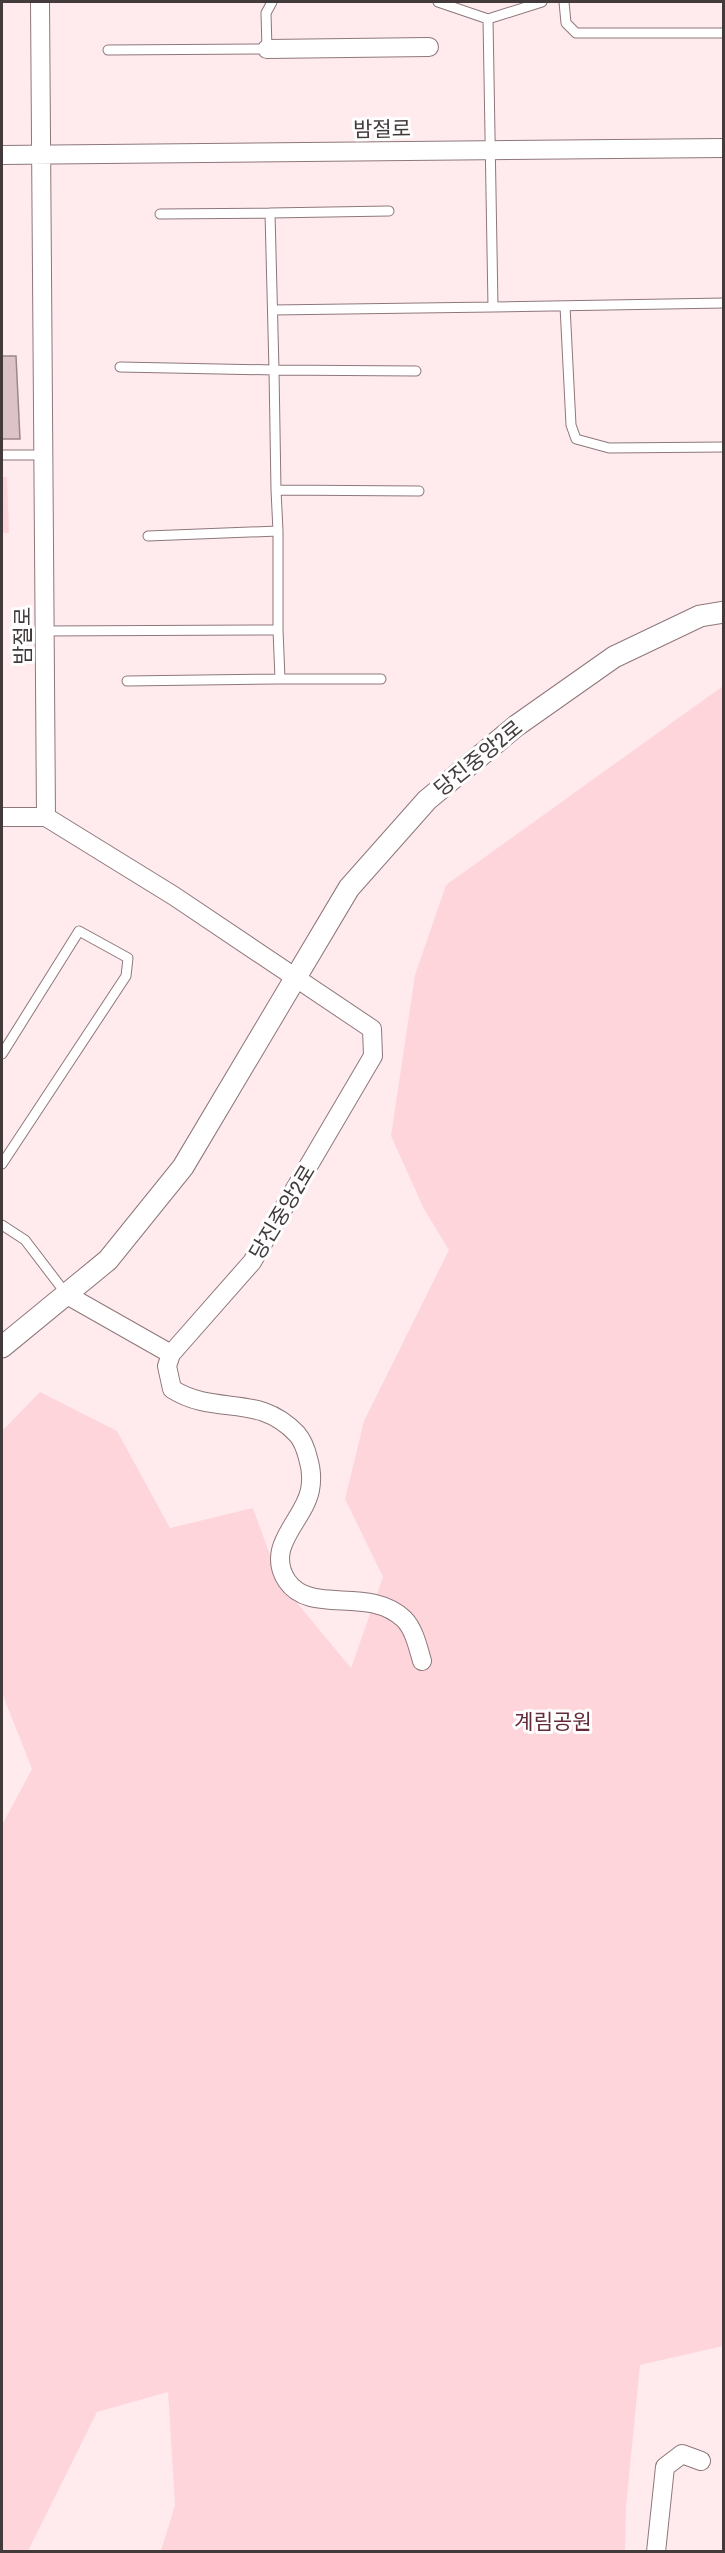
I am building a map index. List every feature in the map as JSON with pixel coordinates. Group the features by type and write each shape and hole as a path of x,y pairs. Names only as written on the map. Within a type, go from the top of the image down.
{"street":[{"path":"40,2 41,154"},
{"path":"267,49 429,47"},
{"name":"밤절로","path":"2,155 723,148"},
{"name":"밤절로","path":"41,154 46,817"},
{"name":"당진중앙2로","path":"2,1347 108,1260 183,1167 349,888 427,800 516,726 614,657 700,616 723,612"},
{"path":"2,817 46,817 174,896 294,978"},
{"name":"당진중앙2로","path":"171,1354 252,1262 373,1056 372,1029 294,978"},
{"path":"67,1295 171,1354 167,1366 172,1389 189,1400 269,1412 298,1436 306,1450 311,1469 310,1491 289,1528 280,1562 288,1582 301,1593 318,1600 358,1599 389,1610 405,1620 414,1636 422,1661"},
{"path":"656,2552 665,2467 682,2454 701,2461"}],"lane":[{"path":"108,50 267,49 266,13 272,2"},
{"path":"438,2 488,19 543,2"},
{"path":"564,2 566,23 576,33 722,33"},
{"path":"488,19 493,307"},
{"path":"160,214 389,211"},
{"path":"270,213 280,680"},
{"path":"273,310 723,303"},
{"path":"565,306 571,425 576,439 609,448 723,447"},
{"path":"120,367 416,371"},
{"path":"2,455 43,455"},
{"path":"276,490 419,491"},
{"path":"148,536 278,531"},
{"path":"44,631 278,630"},
{"path":"127,681 381,679"},
{"path":"2,1054 79,931 128,958 126,976 2,1164"},
{"path":"2,1225 25,1240 67,1295"}],"green space":[{"path":"2,477 7,477 9,533 2,533"},
{"name":"계림공원","path":"723,686 723,2346 640,2365 626,2507 625,2551 161,2551 175,2505 168,2392 97,2412 28,2551 2,2551 2,1825 32,1769 2,1693 2,1431 40,1392 117,1431 170,1528 253,1508 275,1569 298,1604 351,1668 383,1577 345,1499 364,1421 449,1250 424,1209 391,1136 415,975 446,885"}],"building":[{"path":"2,356 16,356 20,439 2,439"}]}
